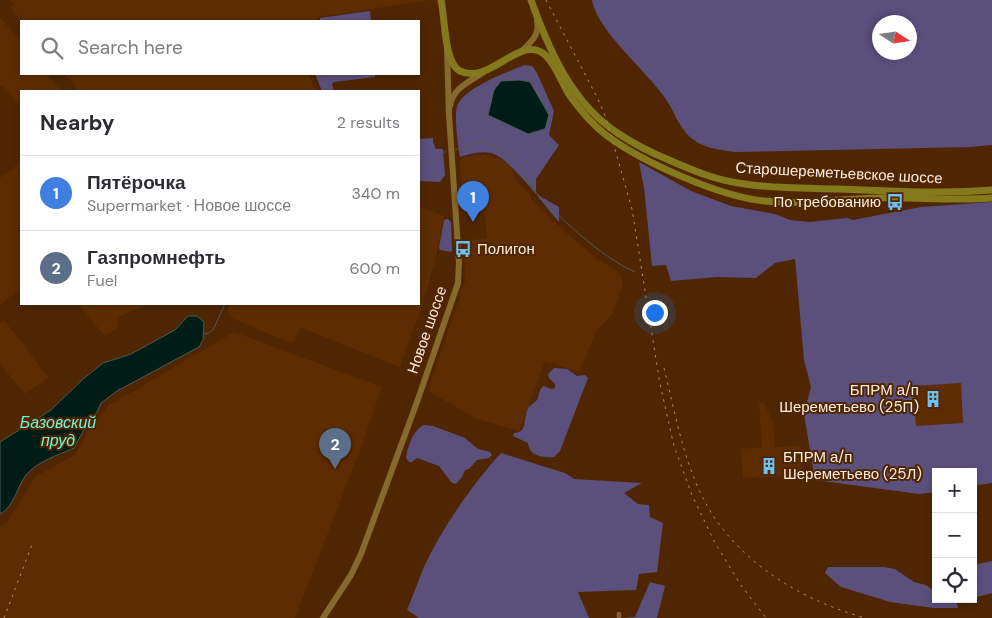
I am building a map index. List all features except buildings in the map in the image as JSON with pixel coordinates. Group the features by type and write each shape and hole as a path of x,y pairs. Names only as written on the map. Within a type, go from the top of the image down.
{"main road":[{"name":"Новое шоссе","path":"322,618 357,564 404,438 458,283 459,262 446,41 441,0"},
{"name":"Старошереметьевское шоссе","path":"531,0 554,56 570,85 591,112 619,134 658,155 700,174 732,182 763,186 941,192 992,190"},
{"path":"449,115 451,100 458,89 520,52 530,43 537,34 538,23 535,12"},
{"path":"446,41 452,62 456,68 466,73 487,70"},
{"name":"Старошереметьевское шоссе","path":"520,52 530,49 543,52 582,112 605,134 622,146 669,170 725,193 751,199 782,202 881,198 970,200 992,198"}],"shaded area":[{"path":"11,0 430,0 318,17 316,20 21,20 10,7 14,4"},
{"path":"592,0 992,0 992,145 736,152 705,146 695,141 686,133 657,87 603,25"},
{"path":"370,11 371,20 320,20 320,18"},
{"path":"0,17 20,42 20,75 48,75 60,90 20,90 20,106 3,85 0,87"},
{"path":"524,65 532,66 554,111 549,135 559,145 536,179 536,194 499,156 483,152 460,157 457,139 457,107 460,100 486,82"},
{"path":"66,75 308,75 316,90 78,90"},
{"path":"315,75 375,75 375,77 334,82 332,84 334,90 322,90"},
{"path":"433,138 436,149 443,149 445,175 440,182 420,181 420,139"},
{"path":"486,155 500,159 510,166 517,182 528,192 534,203 573,239 599,260 620,273 623,284 613,313 596,332 579,372 545,361 519,431 477,419 428,391 465,281 464,241 487,238 485,213 478,211 462,212 460,162 463,157"},
{"path":"639,162 691,191 731,206 775,214 790,220 810,222 847,218 853,220 921,207 992,202 992,483 977,485 977,468 932,468 932,492 919,494 815,480 804,414 811,387 804,360 795,259 775,263 756,278 717,277 671,281 666,265 652,266 644,188","holes":["961,383 963,423 916,426 913,386"]},
{"path":"20,163 20,289 0,305 0,178"},
{"path":"536,194 559,207 559,222"},
{"path":"420,206 444,216 424,300 400,367 300,327 295,341 291,343 234,319 226,310 230,305 420,305"},
{"path":"448,219 451,222 451,252 440,250 439,248 444,220"},
{"path":"79,305 146,305 117,318 118,327 105,336"},
{"path":"4,320 49,378 24,394 0,363 0,323"},
{"path":"234,332 382,387 363,442 295,618 0,618 0,526 6,524 35,477 75,455 91,426 105,412 108,406"},
{"path":"554,368 567,369 577,376 585,375 588,378 560,451 554,457 545,457 537,455 531,451 528,443 513,436 514,433 523,428 528,408 537,400 542,388 544,386 551,389 555,388 555,384 548,374"},
{"path":"961,383 964,423 916,426 913,386"},
{"path":"759,403 764,403 773,423 775,447 801,446 802,476 743,478 741,449 762,447"},
{"path":"424,425 433,426 465,438 478,449 490,452 492,455 489,458 477,460 469,469 465,470 456,484 452,483 439,466 417,458 409,462 406,458 414,434"},
{"path":"501,453 565,473 574,479 642,483 624,493 638,504 649,505 650,517 663,523 657,572 639,574 636,590 578,592 589,618 419,618 407,610 431,552 469,493"},
{"path":"992,561 992,593 977,597 977,583 977,564"},
{"path":"828,567 884,567 895,569 914,582 926,585 932,589 932,603 957,603 958,608 934,608 890,602 841,587 825,573"},
{"path":"650,582 665,586 657,618 622,618 635,617"}],"water":[{"path":"519,80 530,82 549,115 545,129 528,134 488,115 494,90 501,81"},
{"name":"Базовский пруд","path":"188,316 197,316 204,322 203,340 199,347 117,391 101,403 97,412 89,420 74,448 48,459 31,470 23,480 9,507 0,514 0,442 51,410 103,363 131,354 175,330"}],"waterway":[{"path":"455,150 478,143 485,143 506,152 515,159 532,188 554,211 594,246 621,265 635,272"},
{"path":"420,166 435,160 446,151"},
{"path":"204,333 207,334 213,330 225,305"}],"railway":[{"path":"546,0 606,118 632,209 660,384 674,446 692,495 714,541 740,584 766,618"},
{"path":"664,368 688,462 700,492 713,515 729,537 769,573 792,587 816,600 866,618"},
{"path":"4,618 33,542"}],"place":[{"name":"По требованию","path":"895,202"},
{"name":"Пятёрочка","path":"473,222"},
{"name":"Полигон","path":"463,249"},
{"name":"БПРМ а/п Шереметьево (25П)","path":"933,399"},
{"name":"БПРМ а/п Шереметьево (25Л)","path":"769,466"},
{"name":"Газпромнефть","path":"335,469"}]}
